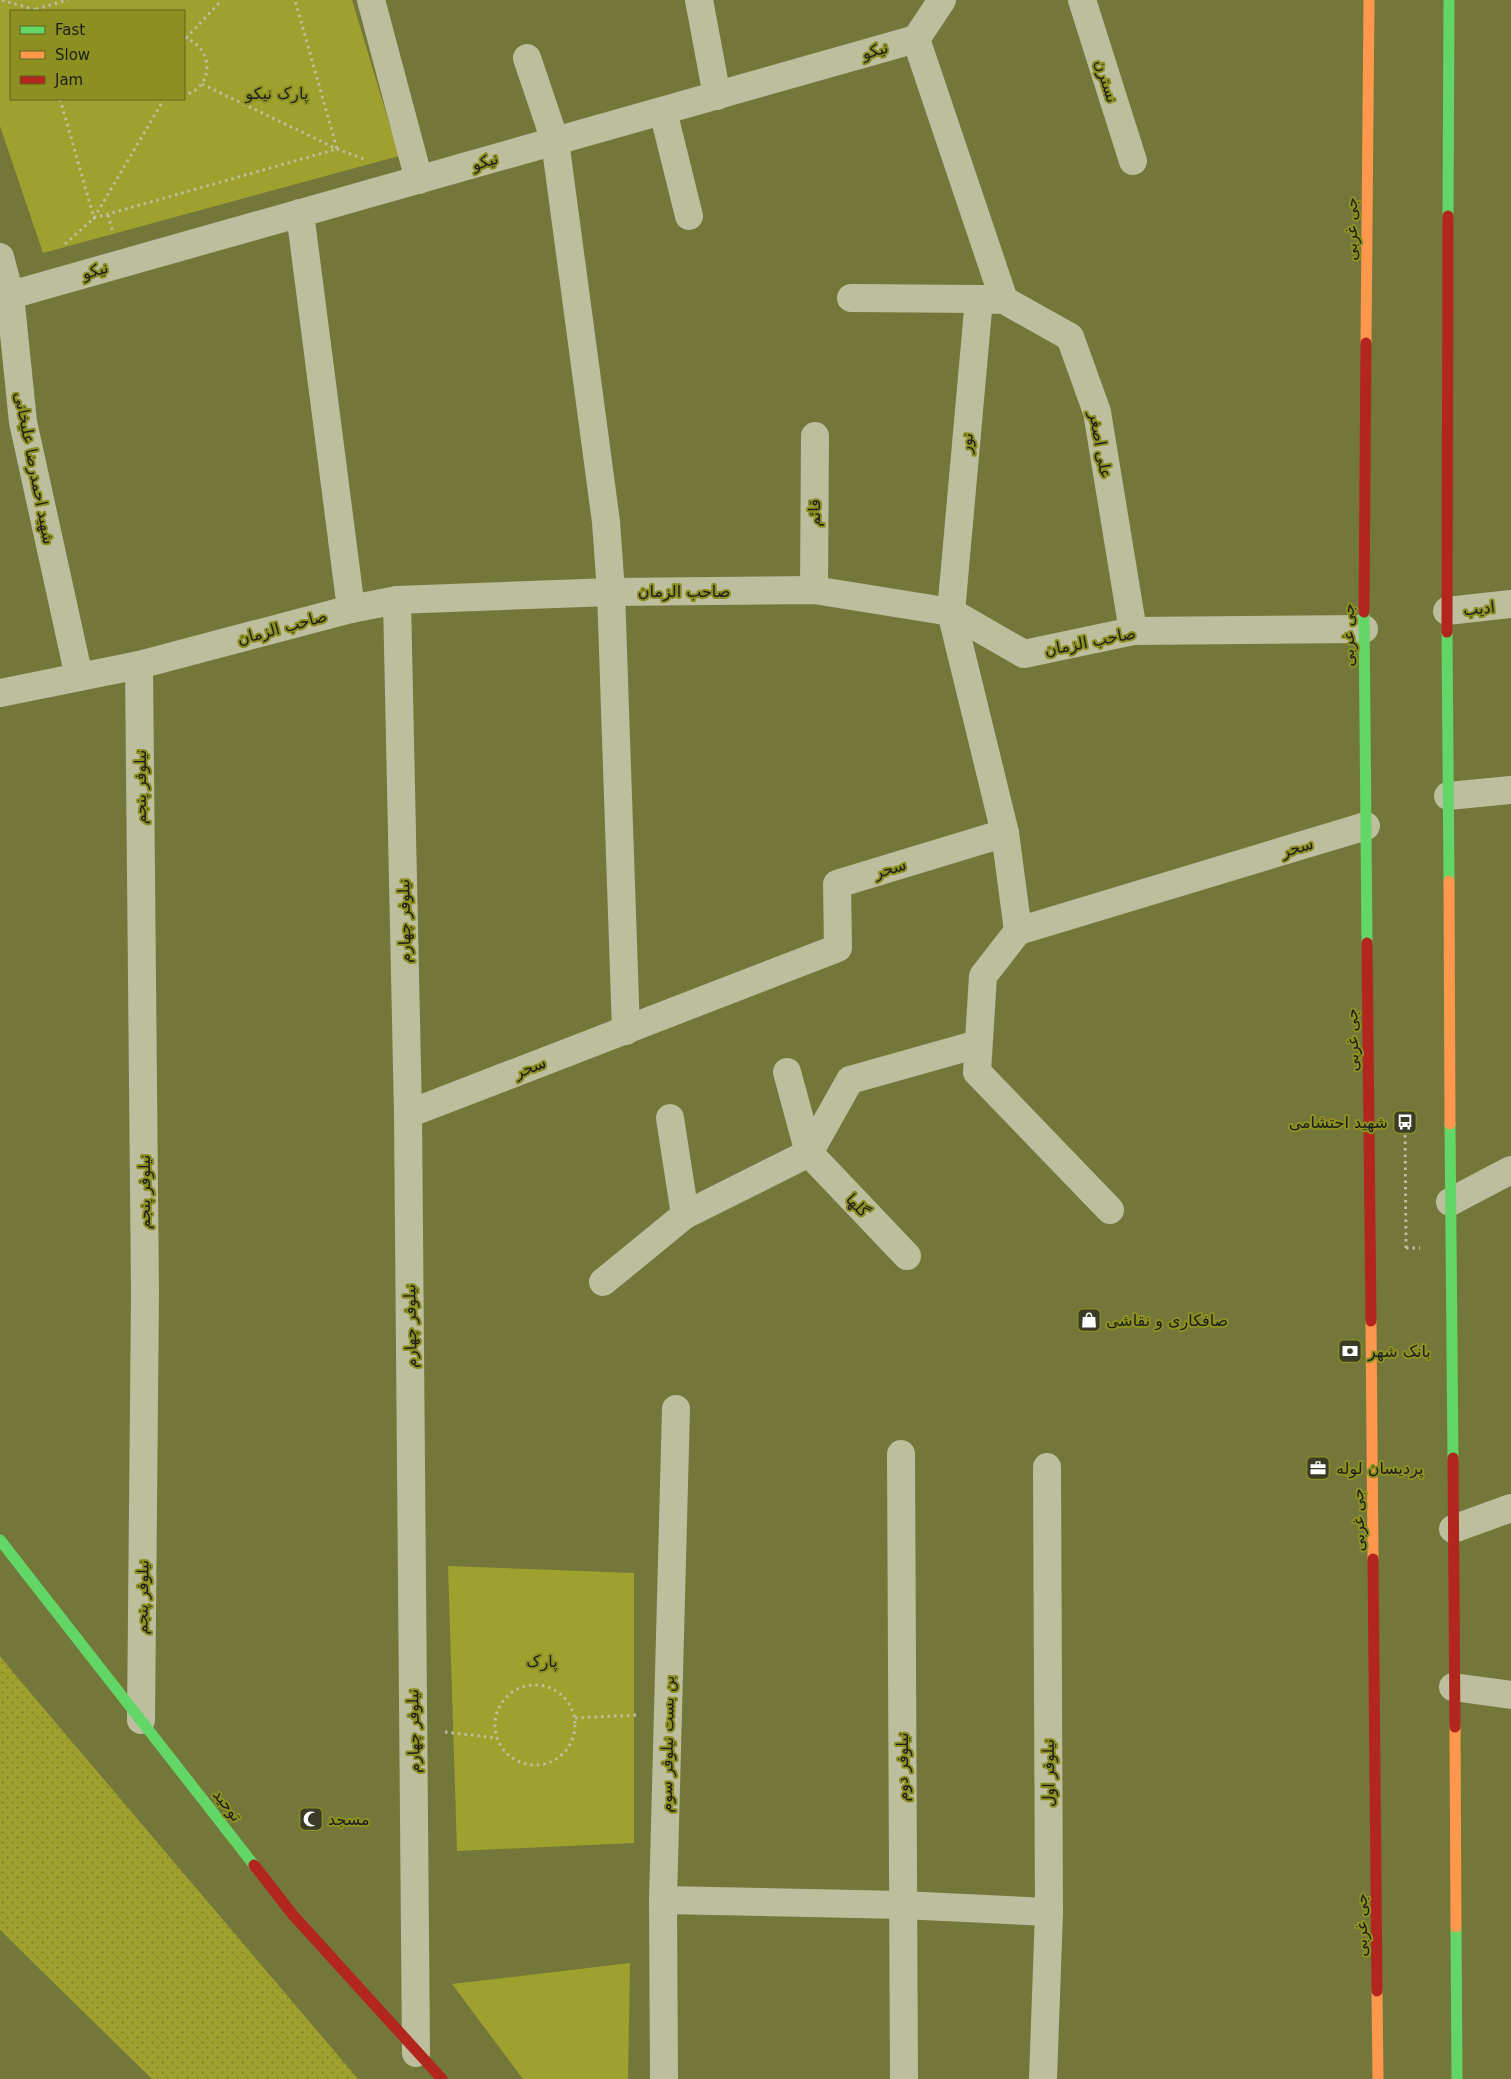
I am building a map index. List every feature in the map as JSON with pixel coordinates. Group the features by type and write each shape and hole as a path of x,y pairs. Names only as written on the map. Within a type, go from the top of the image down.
{"main road":[{"name":"جی غربی","path":"1369,0 1364,629 1378,2079"},
{"path":"1448,0 1447,611 1457,2079"},
{"name":"توحید","path":"0,1540 293,1915 442,2079"}],"street":[{"path":"371,0 419,180"},
{"path":"700,0 717,96"},
{"path":"851,298 991,299 916,39 942,0"},
{"name":"نسترن","path":"1082,0 1133,161"},
{"name":"نیکو","path":"5,297 916,39"},
{"path":"527,58 555,141 606,522 611,592 626,1030"},
{"path":"663,111 689,216"},
{"path":"300,213 351,609"},
{"name":"شهید احمدرضا علیخانی","path":"0,257 23,422 80,677"},
{"name":"نور","path":"991,299 951,612 1005,833"},
{"name":"علی اصغر","path":"991,299 1070,337 1097,412 1133,631"},
{"name":"قائم","path":"814,590 815,436"},
{"name":"صاحب الزمان","path":"0,694 139,665 351,609 397,600 611,592 814,590 951,612 1024,654 1133,631 1364,629"},
{"name":"نیلوفر چهارم","path":"397,600 408,1114 416,2052"},
{"name":"ادیب","path":"1447,611 1511,604"},
{"name":"نیلوفر پنجم","path":"139,665 145,1284 141,1720"},
{"path":"1448,796 1511,790"},
{"name":"سحر","path":"1018,931 1366,826"},
{"path":"1005,833 1018,931 983,976 977,1072 1110,1210"},
{"name":"سحر","path":"408,1114 838,948 837,884 1005,833"},
{"path":"603,1282 685,1215 809,1153 850,1080 978,1044"},
{"path":"787,1072 809,1153"},
{"path":"670,1118 685,1215"},
{"name":"گلها","path":"809,1153 907,1256"},
{"path":"1450,1202 1511,1170"},
{"name":"بن بست نیلوفر سوم","path":"664,2079 663,1900 676,1409"},
{"name":"نیلوفر دوم","path":"901,1454 904,2079"},
{"name":"نیلوفر اول","path":"1044,2079 1049,1912 1047,1467"},
{"path":"1453,1529 1511,1508"},
{"path":"1454,1687 1511,1695"},
{"path":"663,1900 902,1905 1049,1912"}],"path":[{"path":"2,0 35,10 68,0"},
{"path":"185,95 195,91 202,84 206,76 206,56 194,42 185,38 222,0"},
{"path":"295,0 337,150"},
{"path":"202,84 337,150 364,160"},
{"path":"60,100 94,218"},
{"path":"59,250 94,218 163,100"},
{"path":"94,218 337,150"},
{"path":"1405,1122 1406,1248"},
{"path":"1371,1246 1451,1249"},
{"path":"538,1685 551,1689 562,1696 570,1706 575,1718 575,1732 570,1744 562,1755 551,1762 531,1765 512,1759 503,1750 497,1738 496,1718 504,1700 526,1686 538,1685"},
{"path":"575,1718 668,1713"},
{"path":"413,1728 497,1738"}],"green space":[{"name":"پارک نیکو","path":"0,0 352,0 399,156 43,253 0,126"},
{"name":"پارک","path":"448,1566 634,1573 634,1843 457,1851"},
{"path":"0,1656 358,2079 152,2079 0,1930"},
{"path":"630,1963 628,2079 523,2079 452,1984"}],"traffic: fast":[{"path":"1448,216 1449,0"},
{"path":"1364,612 1367,943"},
{"path":"1447,632 1449,881"},
{"path":"1450,1124 1453,1458"},
{"path":"0,1540 254,1865"},
{"path":"1456,1927 1457,2079"}],"traffic: slow":[{"path":"1366,343 1369,0"},
{"path":"1449,881 1450,1124"},
{"path":"1371,1321 1373,1559"},
{"path":"1455,1727 1456,1927"},
{"path":"1377,1991 1378,2079"}],"traffic: jam":[{"path":"1447,632 1448,216"},
{"path":"1364,612 1366,343"},
{"path":"1367,943 1371,1321"},
{"path":"1453,1458 1455,1727"},
{"path":"1373,1559 1377,1991"},
{"path":"254,1865 293,1915 442,2079"}],"place":[{"name":"شهید احتشامی","path":"1405,1122"},
{"name":"صافکاری و نقاشی","path":"1089,1320"},
{"name":"بانک شهر","path":"1350,1351"},
{"name":"پردیسان لوله","path":"1318,1468"},
{"name":"مسجد","path":"311,1819"}]}
